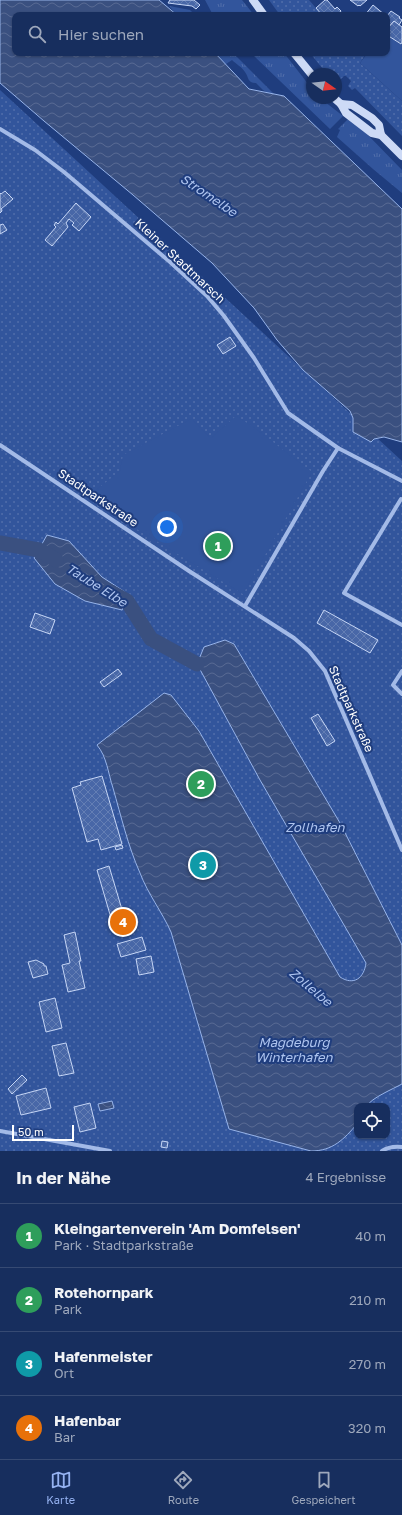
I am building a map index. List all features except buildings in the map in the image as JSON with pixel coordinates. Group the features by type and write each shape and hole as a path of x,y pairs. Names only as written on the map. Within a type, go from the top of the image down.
{"main road":[{"path":"253,0 262,12"},
{"path":"296,56 306,68"},
{"path":"341,104 352,105 368,115 379,125 381,135 402,156"}],"street":[{"name":"Kleiner Stadtmarsch","path":"0,129 35,150 64,172 170,262 207,296 224,316 254,358 288,413 338,448 402,481"},
{"name":"Stadtparkstraße","path":"0,445 189,571 294,638 309,651 325,671 402,850"},
{"path":"245,606 338,448"},
{"path":"401,499 344,593 402,625"},
{"path":"402,671 393,685 402,694"},
{"path":"0,1131 110,1151"},
{"path":"382,1151 387,1148 402,1147"}],"green space":[{"path":"205,0 242,0 252,12 211,12"},
{"path":"269,0 309,0 319,12 278,12"},
{"path":"169,6 190,10 192,12 174,12"},
{"path":"390,37 400,44 402,42 402,101 360,63 365,56 390,56"},
{"path":"213,56 236,56 283,103 263,90 256,83 251,82 244,70 232,60 226,64 220,64"},
{"path":"254,56 286,56 306,81 306,104 328,104 343,116 330,129"},
{"path":"312,56 365,56 360,63 402,101 402,136 355,88 352,90 348,86 351,81 344,76 342,78 342,68 322,68"},
{"path":"0,90 402,461 402,1151 0,1151"},
{"path":"348,119 364,131 402,170 402,193 337,137 340,130 338,129"},
{"path":"236,416 252,426 312,472 243,594 86,498 120,471 123,455 191,419 211,438"}],"water":[{"name":"Stromelbe","path":"0,0 159,0 173,12 12,12 12,56 218,56 249,89 284,96 402,209 402,442 384,437 374,439 371,442 353,432 353,418 350,411 303,370 277,340 254,308 212,263 0,83"},
{"path":"47,535 69,541 102,577 125,592 127,601 122,610 85,601 55,584 34,558"},
{"name":"Magdeburg Winterhafen","path":"225,640 234,644 340,823 402,945 402,1084 377,1097 369,1103 354,1103 354,1127 343,1139 326,1149 311,1151 229,1129 171,932 143,881 125,831 105,760 97,745 164,693 171,695 199,731 340,977 350,981 358,979 363,973 366,963 260,780 197,664 204,647"},
{"path":"112,1101 114,1108 100,1111 98,1104"}],"waterway":[{"name":"Taube Elbe","path":"0,543 39,550 56,560"},
{"name":"Taube Elbe","path":"109,591 127,601 151,639 197,664"}],"place":[{"name":"Kleingartenverein 'Am Domfelsen'","path":"218,546"},
{"name":"Rotehornpark","path":"201,784"},
{"name":"Hafenmeister","path":"203,865"},
{"name":"Hafenbar","path":"123,922"}],"water label":[{"name":"Zollhafen","path":"315,827"},
{"name":"Zollelbe","path":"311,987"}]}
